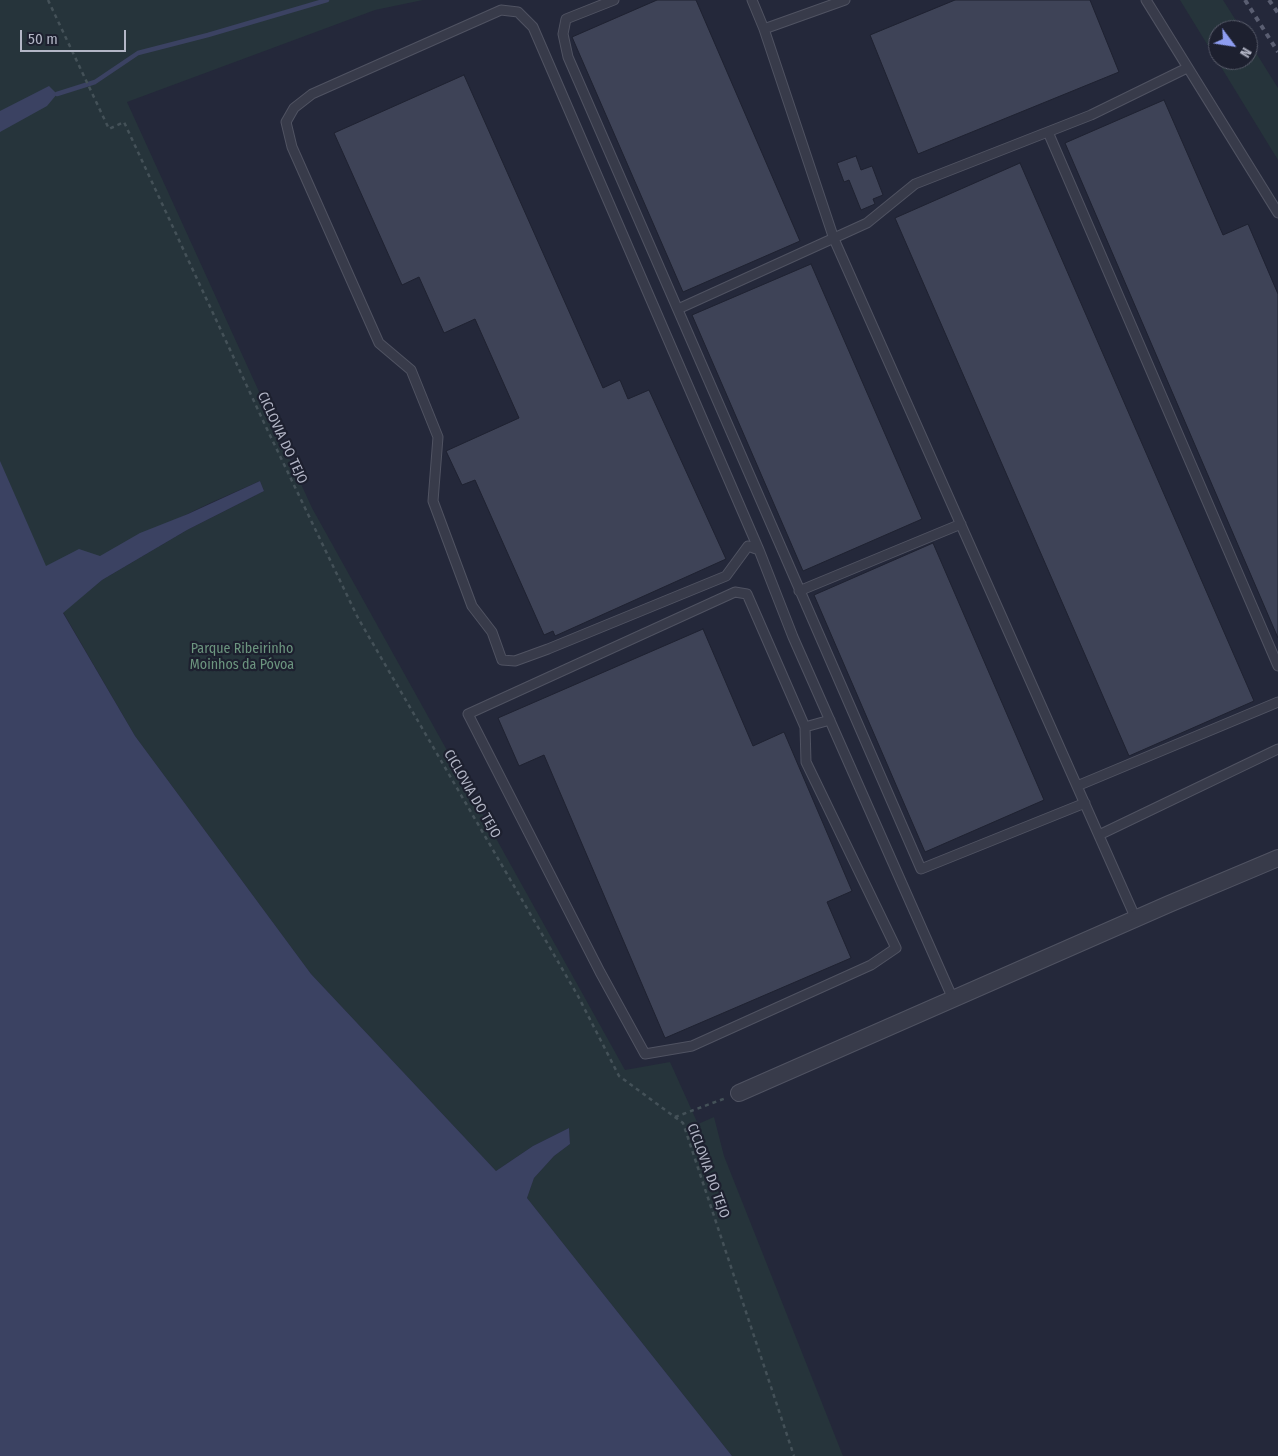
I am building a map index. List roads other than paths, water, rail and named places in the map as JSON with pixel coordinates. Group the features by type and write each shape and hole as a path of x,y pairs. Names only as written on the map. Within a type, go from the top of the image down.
{"street":[{"path":"739,1093 1278,858"}],"lane":[{"path":"614,0 566,19 563,34 568,57 921,869 1084,803"},
{"path":"752,0 764,29 834,239 1136,919"},
{"path":"764,29 845,0"},
{"path":"1146,0 1278,213"},
{"path":"759,550 748,546 726,576 548,649 515,661 502,660 492,632 472,606 433,501 438,437 411,370 379,342 292,147 286,122 294,108 312,94 501,10 518,12 533,27 759,550 793,637 953,999"},
{"path":"678,309 868,224 915,184 1092,115 1187,68"},
{"path":"1048,132 1278,666"},
{"path":"799,591 961,524"},
{"path":"735,592 747,594 805,727 806,762 896,948 871,965 692,1046 645,1054 600,972 468,714 735,592"},
{"path":"1077,786 1278,702"},
{"path":"805,727 830,720"},
{"path":"1099,835 1278,749"}],"water":[{"path":"49,86 57,94 47,106 0,132 0,111"},
{"path":"0,461 46,566 79,549 100,556 140,533 188,514 260,481 264,491 187,530 102,580 63,613 135,736 311,974 496,1171 533,1146 569,1128 570,1144 554,1156 534,1178 527,1198 732,1456 0,1456"}],"waterway":[{"path":"57,94 95,82 138,53 208,35 327,0"}],"railway":[{"path":"1245,0 1278,52"},
{"path":"1269,0 1278,13"}],"park label":[{"name":"Parque Ribeirinho Moinhos da Póvoa","path":"242,658"}]}
